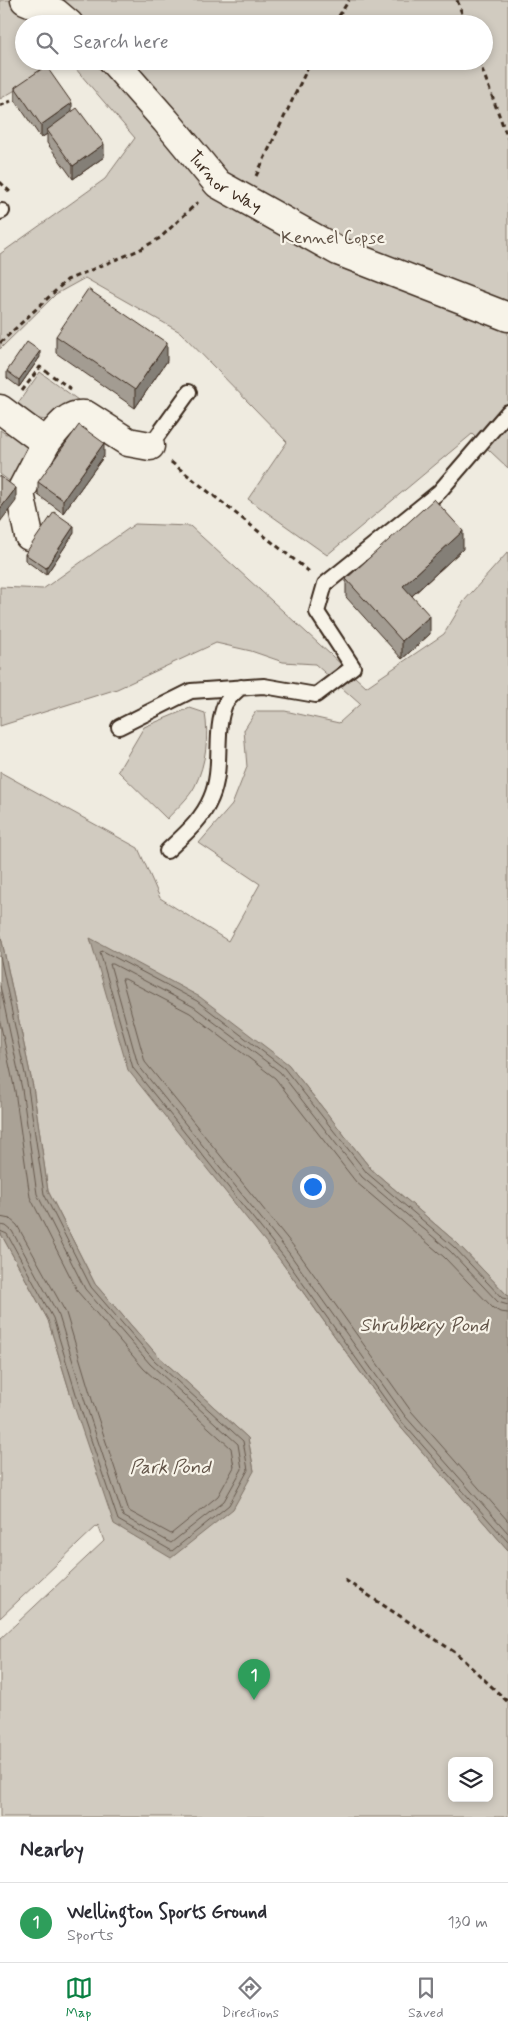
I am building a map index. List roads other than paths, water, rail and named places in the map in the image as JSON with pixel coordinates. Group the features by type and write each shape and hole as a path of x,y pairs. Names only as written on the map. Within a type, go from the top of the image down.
{"street":[{"path":"25,0 58,15"},
{"name":"Turnor Way","path":"121,70 218,184 338,251 508,317"},
{"path":"0,409 46,443"},
{"path":"29,536 20,493 46,443 65,421 79,414 86,415 128,442 150,446"}],"lane":[{"path":"150,446 190,392"},
{"path":"119,727 191,691 264,686 316,695 353,667 317,612 325,584 438,492 508,412"},
{"path":"168,851 199,820 211,799 218,777 221,725 226,702 241,687"}],"water":[{"name":"Park Pond","path":"0,932 33,1087 48,1191 95,1284 158,1356 248,1438 254,1471 233,1509 171,1558 114,1524 75,1409 48,1320 0,1232"},
{"name":"Shrubbery Pond","path":"90,938 200,997 288,1064 371,1169 457,1243 508,1296 508,1550 397,1423 280,1260 128,1070"}],"place":[{"name":"Wellington Sports Ground","path":"254,1700"}],"park label":[{"name":"Kennel Copse","path":"333,237"}]}
